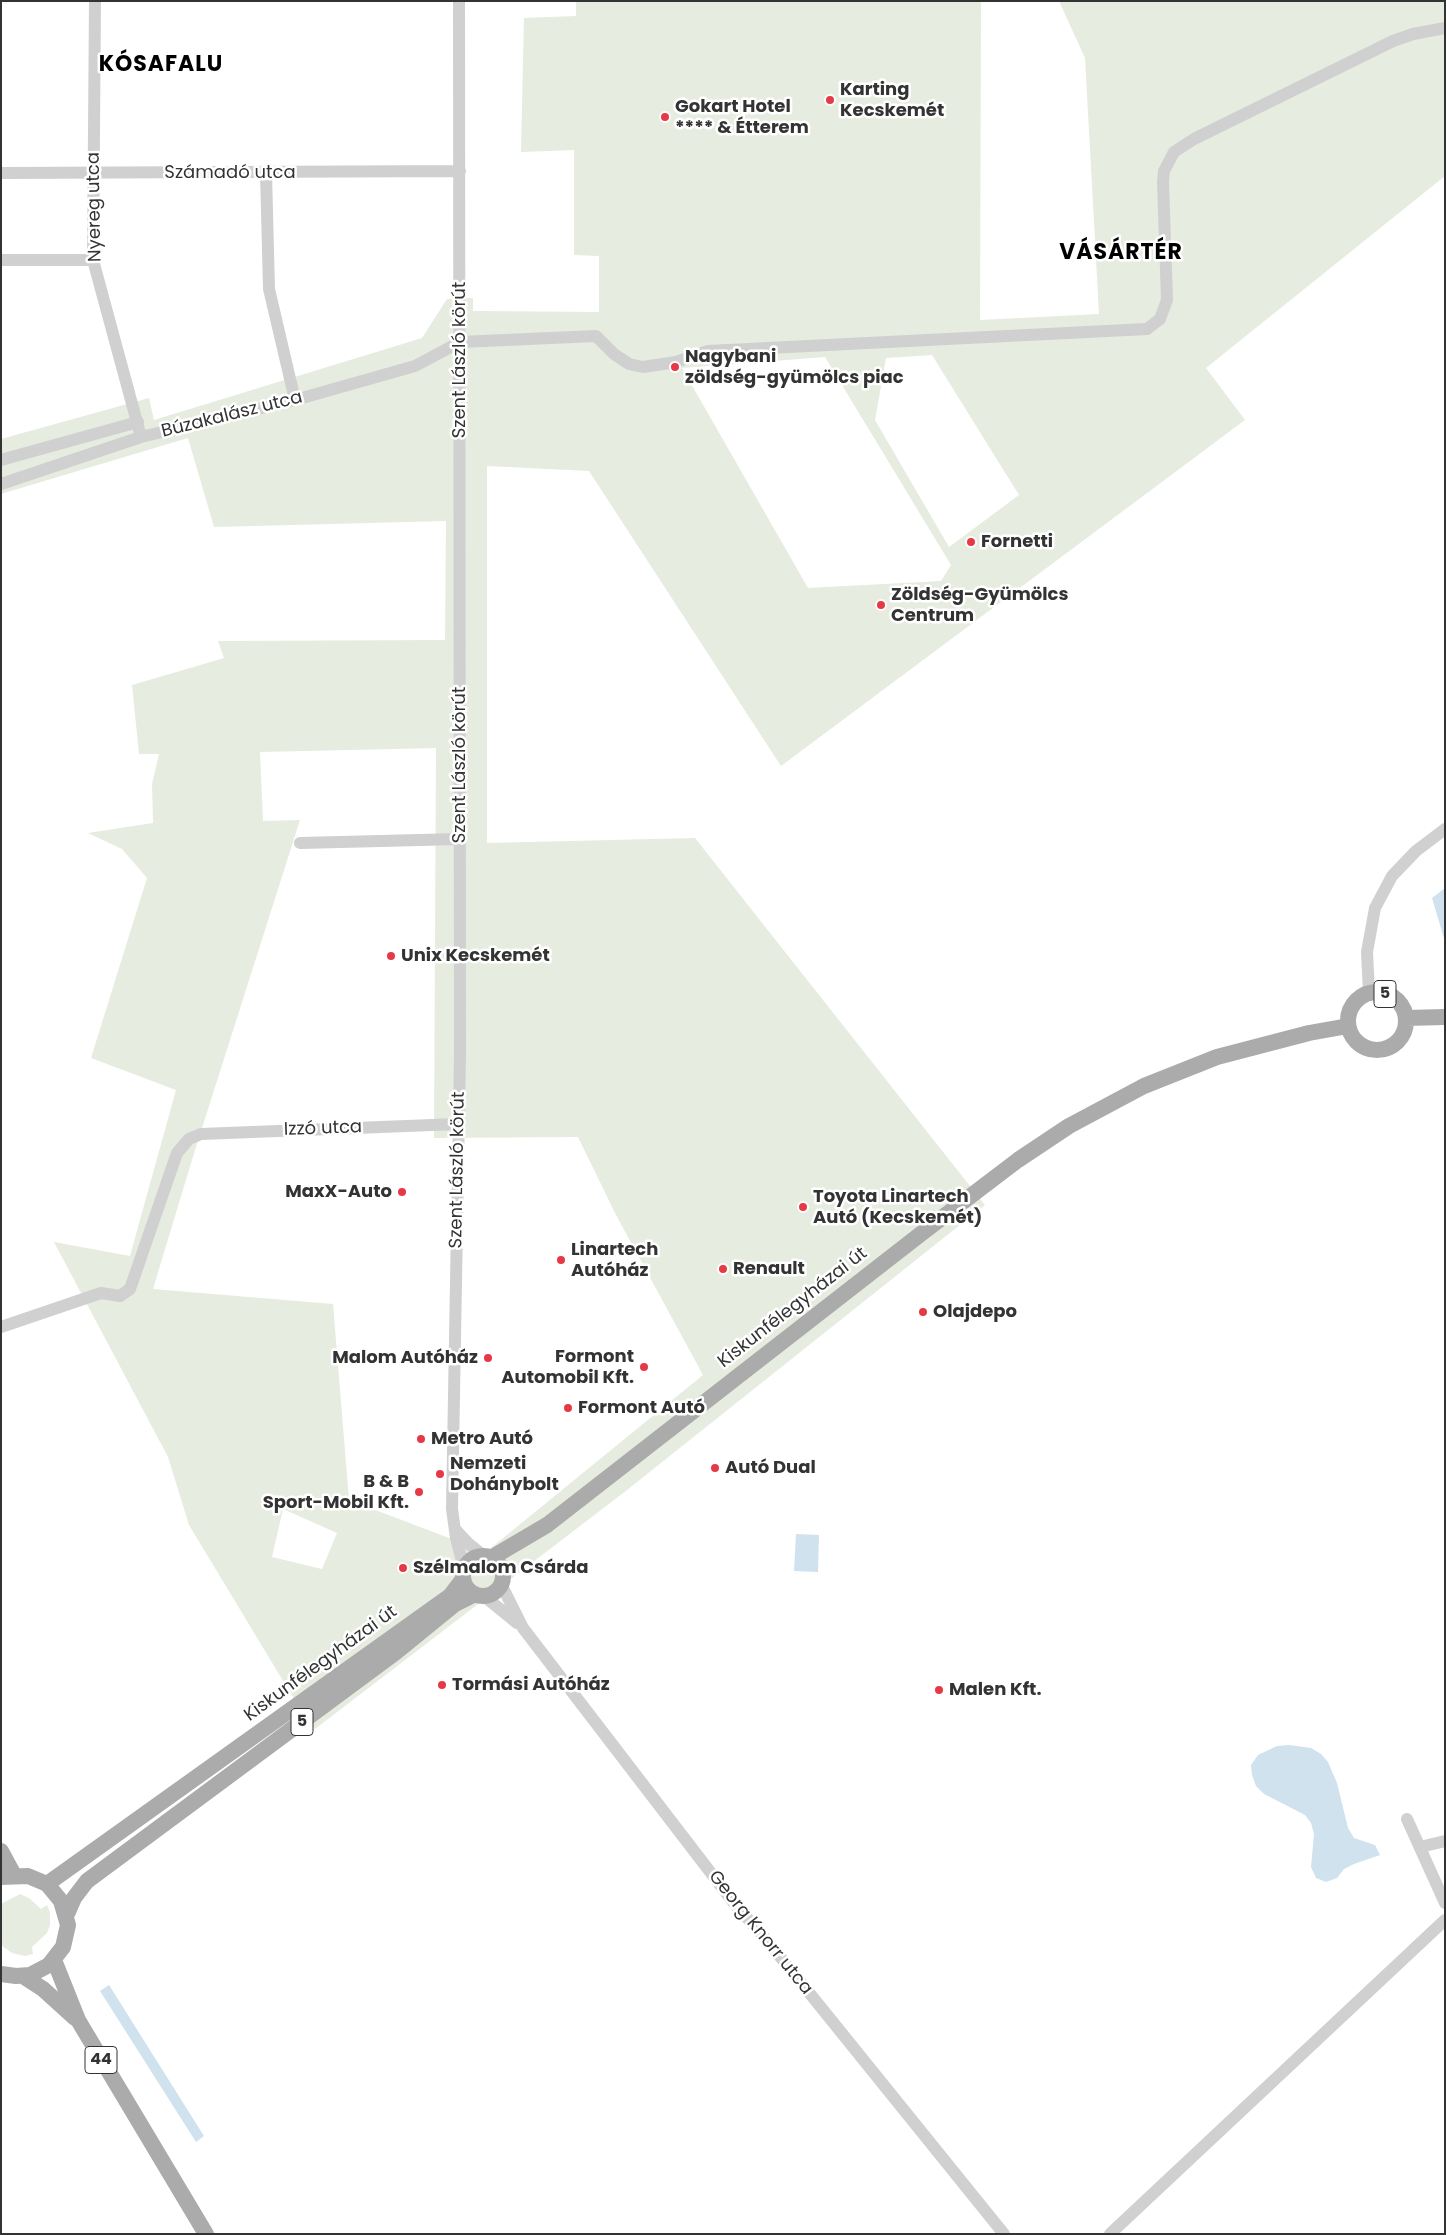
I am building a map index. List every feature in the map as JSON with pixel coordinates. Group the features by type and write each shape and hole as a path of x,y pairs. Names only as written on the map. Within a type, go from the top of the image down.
{"main road":[{"name":"5","path":"1370,993 1386,994 1393,998 1400,1003 1406,1018 1405,1026 1398,1041 1385,1049 1369,1049 1361,1046 1351,1034 1348,1026 1353,1005 1363,996 1370,993"},
{"name":"5","path":"1406,1018 1445,1017"},
{"name":"Kiskunfélegyházai út","path":"487,1557 547,1525 922,1233 1018,1160 1069,1126 1144,1086 1210,1060 1282,1040 1348,1026"},
{"name":"Kiskunfélegyházai út","path":"502,1578 547,1525"},
{"name":"5","path":"464,1574 472,1559 487,1557"},
{"path":"487,1557 499,1564 502,1578"},
{"name":"Kiskunfélegyházai út","path":"47,1884 198,1778 450,1596 464,1574"},
{"path":"464,1574 467,1588 479,1595"},
{"name":"5","path":"479,1595 494,1593 502,1578"},
{"name":"Kiskunfélegyházai út","path":"67,1914 74,1898 87,1881 396,1652 455,1604 479,1595"},
{"path":"1,1851 8,1876 28,1876 47,1884 57,1894 67,1914"},
{"name":"5","path":"54,1960 65,1942 68,1925 67,1914"},
{"path":"1,1974 22,1976 43,1969 54,1960"},
{"name":"44","path":"54,1960 78,2020 206,2234"},
{"name":"44","path":"22,1976 43,1990 78,2020"}],"street":[{"name":"Nyereg utca","path":"95,1 93,260 141,437"},
{"name":"Szent László körút","path":"459,1 460,839 452,1509 464,1574"},
{"path":"460,342 596,336 614,354 629,364 643,367 676,362 708,351 1147,329 1160,319 1167,300 1162,182 1164,171 1174,152 1194,139 1393,41 1413,34 1445,28"},
{"name":"Számadó utca","path":"1,174 460,171"},
{"path":"266,173 269,289 295,400"},
{"path":"1,260 93,260"},
{"name":"Búzakalász utca","path":"1,484 141,437 295,400 415,366 460,342"},
{"name":"Búzakalász utca","path":"1,460 138,422"},
{"path":"1370,993 1366,952 1372,920 1382,893 1392,876 1416,851 1445,829"},
{"path":"300,843 460,839"},
{"name":"Izzó utca","path":"1,1327 101,1293 120,1296 130,1290 177,1153 189,1139 210,1134 458,1124"},
{"path":"455,1529 468,1544 487,1557"},
{"name":"Georg Knorr utca","path":"502,1578 523,1628 734,1903 769,1943 1004,2234"},
{"name":"Georg Knorr utca","path":"479,1595 523,1628"},
{"path":"1408,1819 1445,1903"},
{"path":"1420,1847 1445,1841"},
{"path":"1110,2234 1445,1920"}],"shaded area":[{"path":"576,1 981,1 980,320 1099,314 1085,58 1059,1 1445,1 1445,176 1206,368 1245,420 781,766 589,471 487,466 487,843 695,838 985,1205 627,1490 315,1729 291,1694 189,1525 168,1457 54,1242 130,1256 176,1090 91,1058 147,878 122,849 88,833 153,823 152,784 159,754 139,754 132,685 224,658 218,641 445,640 446,521 214,527 188,438 1,494 1,439 149,398 154,420 422,338 447,299 473,298 473,311 599,312 599,256 574,255 574,150 521,152 524,18 576,16","holes":["932,355 1019,495 949,547 875,420 886,358","825,357 951,565 941,581 808,588 682,368","436,748 434,1138 578,1137 616,1215 703,1375 486,1552 349,1500 333,1304 153,1289 300,820 263,821 260,752","283,1509 337,1533 322,1569 272,1557"]},
{"path":"20,1894 29,1898 41,1909 47,1905 50,1912 50,1925 47,1933 32,1947 33,1954 25,1956 12,1953 1,1945 1,1904"}],"water":[{"path":"1445,888 1445,942 1432,898"},
{"path":"796,1534 819,1535 818,1572 794,1571"},
{"path":"1289,1745 1311,1748 1321,1754 1328,1762 1337,1783 1348,1828 1354,1838 1375,1845 1380,1855 1344,1869 1337,1878 1326,1882 1316,1878 1311,1867 1314,1834 1311,1823 1305,1815 1264,1794 1256,1786 1252,1775 1251,1765 1258,1755 1277,1746"},
{"path":"109,1985 204,2136 196,2142 100,1991"}],"place":[{"name":"Karting Kecskemét","path":"830,100"},
{"name":"Gokart Hotel **** & Étterem","path":"665,117"},
{"name":"Nagybani zöldség-gyümölcs piac","path":"675,367"},
{"name":"Fornetti","path":"971,542"},
{"name":"Zöldség-Gyümölcs Centrum","path":"881,605"},
{"name":"Unix Kecskemét","path":"391,956"},
{"name":"MaxX-Auto","path":"402,1192"},
{"name":"Toyota Linartech Autó (Kecskemét)","path":"803,1207"},
{"name":"Linartech Autóház","path":"561,1260"},
{"name":"Renault","path":"723,1269"},
{"name":"Olajdepo","path":"923,1312"},
{"name":"Malom Autóház","path":"488,1358"},
{"name":"Formont Automobil Kft.","path":"644,1367"},
{"name":"Formont Autó","path":"568,1408"},
{"name":"Metro Autó","path":"421,1439"},
{"name":"Autó Dual","path":"715,1468"},
{"name":"Nemzeti Dohánybolt","path":"440,1474"},
{"name":"B & B Sport-Mobil Kft.","path":"419,1492"},
{"name":"Szélmalom Csárda","path":"403,1568"},
{"name":"Tormási Autóház","path":"442,1685"},
{"name":"Malen Kft.","path":"939,1690"}],"district":[{"name":"KÓSAFALU","path":"161,65"},
{"name":"VÁSÁRTÉR","path":"1121,253"}]}
